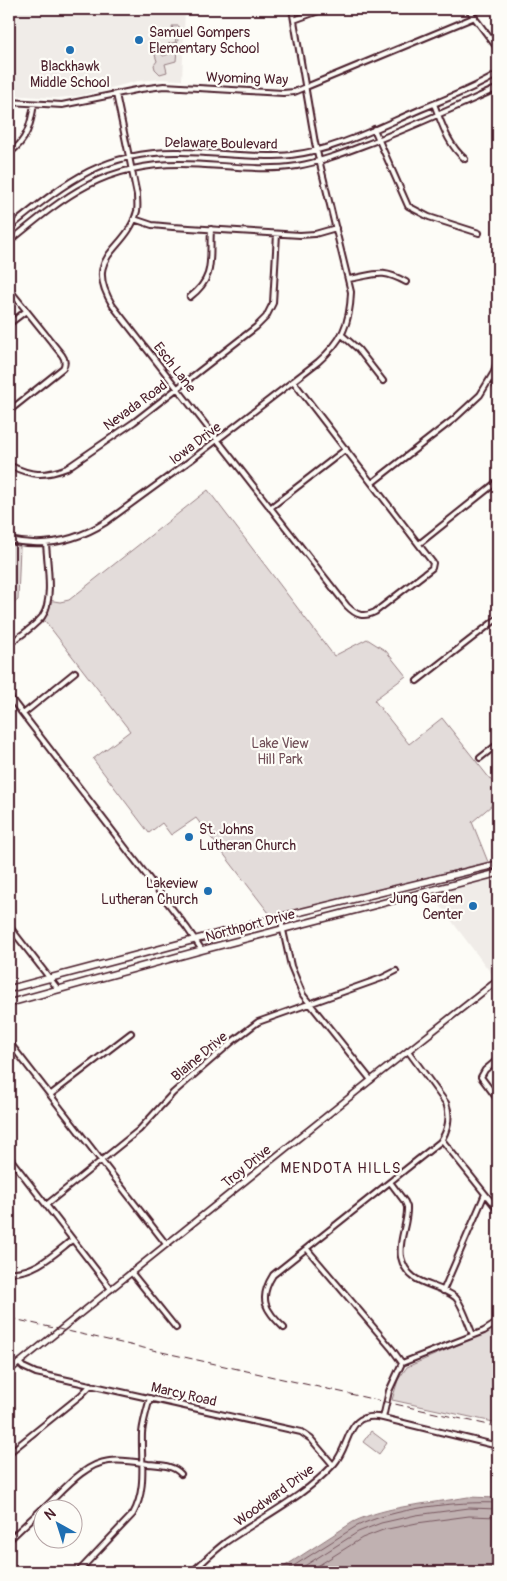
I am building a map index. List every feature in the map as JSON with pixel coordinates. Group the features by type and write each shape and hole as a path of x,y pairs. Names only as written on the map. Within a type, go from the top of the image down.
{"main road":[{"name":"Northport Drive","path":"9,989 280,917 498,864"},
{"name":"Northport Drive","path":"9,1003 202,950 498,873"}],"street":[{"path":"292,9 317,151 352,292 349,316 342,335 358,349 383,382"},
{"path":"294,20 324,9"},
{"path":"468,9 498,49"},
{"name":"Wyoming Way","path":"9,102 62,105 140,88 164,86 283,93 306,88 475,17"},
{"name":"Delaware Boulevard","path":"9,228 65,184 95,168 129,157 165,152 263,156 317,151 434,104 498,74"},
{"name":"Delaware Boulevard","path":"9,242 79,188 108,176 132,169 180,164 278,168 320,161 379,140 498,88"},
{"name":"Esch Lane","path":"116,94 137,195 137,208 134,219 126,232 106,258 101,273 102,284 113,306 347,606 358,615 363,616 375,612 433,566 431,560 419,544"},
{"path":"9,152 18,145 28,131 34,104"},
{"path":"434,104 454,149 465,159"},
{"path":"374,129 408,206 429,217 479,232"},
{"path":"134,219 152,225 277,234 315,234 336,228"},
{"path":"190,297 203,286 208,277 212,229"},
{"name":"Nevada Road","path":"9,465 27,473 38,474 57,472 67,468 134,422 256,327 266,317 273,303 277,234"},
{"path":"349,279 388,274 406,282"},
{"path":"9,289 65,359 63,368 9,411"},
{"path":"9,324 26,311"},
{"name":"Iowa Drive","path":"9,540 46,543 65,541 106,522 218,440 293,381 331,350 342,335"},
{"path":"372,483 460,414 480,395 492,377 498,357"},
{"path":"492,377 498,390"},
{"path":"293,381 419,544 498,481"},
{"path":"270,508 346,450"},
{"path":"9,644 37,622 47,609 49,595 46,543"},
{"path":"417,680 498,618"},
{"path":"23,714 75,672"},
{"path":"9,696 202,950"},
{"path":"480,758 498,744"},
{"path":"280,917 295,980 309,1003 371,1080"},
{"path":"9,926 58,990"},
{"name":"Blaine Drive","path":"46,1205 139,1130 183,1084 248,1029 264,1019 382,978 396,971"},
{"name":"Troy Drive","path":"9,1371 498,980"},
{"path":"50,1095 131,1033"},
{"path":"9,1042 166,1244"},
{"path":"284,1328 271,1316 265,1300 265,1291 273,1275 442,1140 445,1135 449,1113 446,1102 408,1052"},
{"path":"498,1059 485,1070 482,1078 498,1100"},
{"path":"442,1140 498,1210"},
{"path":"9,1157 110,1289"},
{"path":"390,1182 407,1207 400,1251 405,1268 421,1282 457,1299 473,1335"},
{"path":"443,1291 485,1194"},
{"path":"9,1272 22,1271 34,1267 72,1240"},
{"path":"307,1249 402,1363"},
{"path":"131,1272 176,1328"},
{"path":"383,1418 389,1391 402,1363 473,1335 498,1322"},
{"name":"Marcy Road","path":"19,1363 36,1373 301,1432 311,1439 333,1465"},
{"path":"9,1452 91,1385"},
{"path":"78,1572 133,1514 140,1497 142,1431 150,1398"},
{"name":"Woodward Drive","path":"192,1572 226,1543 310,1486 341,1456 349,1434 356,1423 368,1416 498,1446"},
{"path":"55,1498 91,1467 108,1461 117,1460 174,1468 181,1474"},
{"path":"9,1540 32,1519"}],"shaded area":[{"path":"9,9 185,9 182,80 138,81 79,96 56,98 9,95"},
{"path":"498,873 498,980 497,981 429,891"}],"green space":[{"path":"172,26 179,26 176,61 165,64 167,72 160,74 155,69 154,65 157,61 155,55 161,51 163,56 169,54 168,44 176,42"},
{"name":"Lake View Hill Park","path":"208,490 334,656 367,639 386,651 406,676 374,700 409,744 442,718 498,789 498,800 472,822 488,862 272,917 196,818 171,835 162,823 149,833 93,759 130,731 42,617 48,600 60,602 69,600"},
{"path":"9,545 20,546 18,600 9,607"},
{"path":"498,1325 498,1423 392,1400 398,1380 407,1367 485,1333"},
{"path":"498,1423 498,1498 493,1497 492,1445"},
{"path":"371,1431 387,1443 379,1454 363,1442"}],"water":[{"path":"468,1497 498,1498 498,1572 276,1572 353,1522 367,1516 395,1508"}],"railway":[{"path":"9,1318 498,1427"}],"place":[{"name":"Samuel Gompers Elementary School","path":"139,40"},
{"name":"Blackhawk Middle School","path":"70,50"},
{"name":"St. Johns Lutheran Church","path":"189,837"},
{"name":"Lakeview Lutheran Church","path":"208,891"},
{"name":"Jung Garden Center","path":"473,906"}],"district":[{"name":"MENDOTA HILLS","path":"341,1168"}]}
